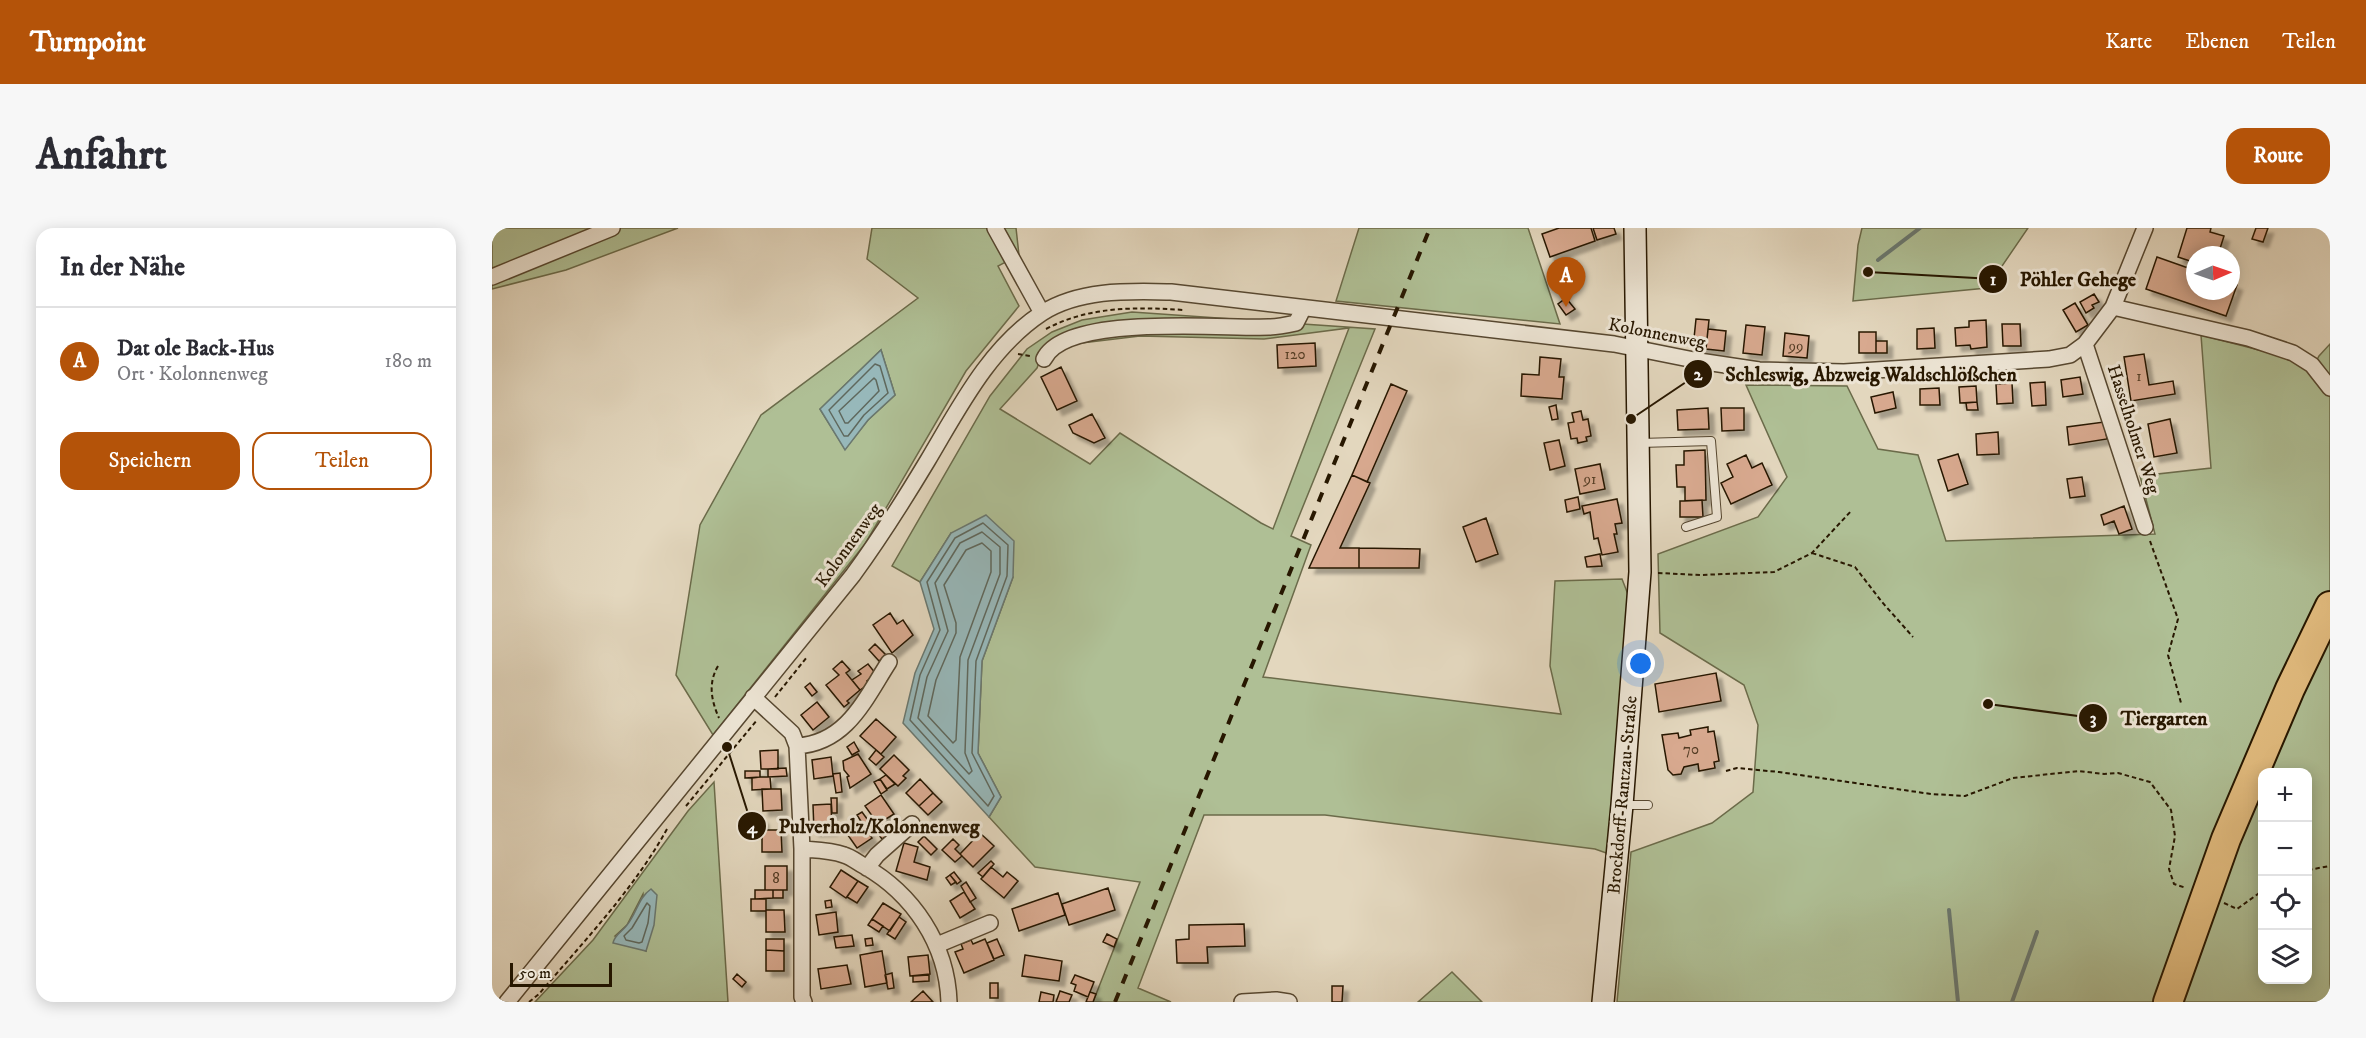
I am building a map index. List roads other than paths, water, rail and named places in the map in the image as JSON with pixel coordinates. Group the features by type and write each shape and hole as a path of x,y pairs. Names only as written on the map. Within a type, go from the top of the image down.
{"highway":[{"path":"2168,1002 2226,839 2290,689 2330,606"},
{"path":"2176,1002 2233,841 2330,615"}],"street":[{"path":"492,277 612,228"},
{"path":"995,228 1042,313"},
{"name":"Brockdorff-Rantzau-Straße","path":"1603,1002 1622,805 1640,572 1635,228"},
{"name":"Kolonnenweg","path":"507,1002 853,575 887,528 976,381 1003,346 1042,313 1074,299 1100,293 1170,292 1614,344 1637,350 1759,370 1844,372 2049,359 2070,355 2085,344 2113,307 2145,228"},
{"path":"2113,307 2248,338 2293,353 2312,365 2330,388"},
{"path":"1044,359 1049,349 1080,334 1139,326 1272,327 1296,323 1303,309"},
{"name":"Hasselholmer Weg","path":"2085,344 2145,527"},
{"path":"797,746 827,740 852,719 889,662"},
{"path":"753,697 792,733 797,746 802,849 802,998 804,1002"},
{"path":"867,868 877,855 912,824"},
{"path":"802,849 844,855 887,880 903,895 937,945 945,970 949,1002"},
{"path":"937,945 990,923"},
{"path":"1242,1002 1276,1000 1289,1002"}],"lane":[{"path":"1638,443 1711,441 1717,517 1686,527"},
{"path":"1622,805 1648,805"}],"water":[{"path":"881,350 895,395 868,420 845,450 820,409"},
{"path":"986,515 1014,541 1013,577 982,661 978,753 1001,797 989,817 903,723 915,673 934,629 920,582 951,533"},
{"path":"651,889 657,895 654,925 646,951 613,943 643,897"}],"waterway":[{"path":"1878,260 1920,228"},
{"path":"1949,910 1958,1002"},
{"path":"2012,1002 2037,932"}],"railway":[{"path":"1115,1002 1430,228"}],"place":[{"name":"Pöhler Gehege","path":"1868,272"},
{"name":"Dat ole Back-Hus","path":"1566,307"},
{"name":"Schleswig, Abzweig Waldschlößchen","path":"1631,419"},
{"name":"Tiergarten","path":"1988,704"},
{"name":"Pulverholz/Kolonnenweg","path":"727,747"}]}
